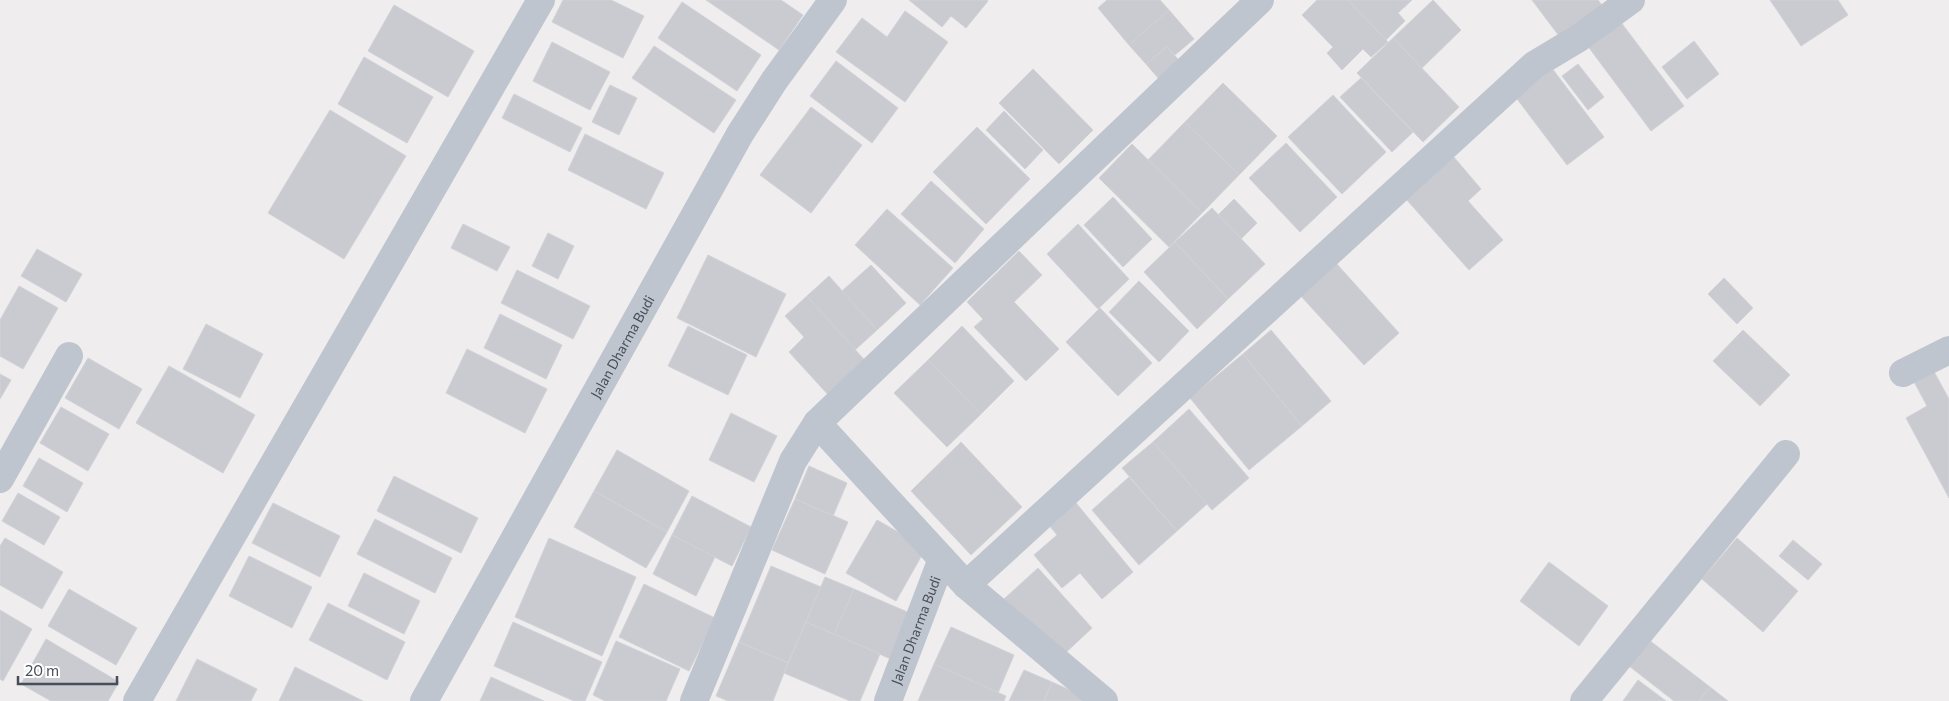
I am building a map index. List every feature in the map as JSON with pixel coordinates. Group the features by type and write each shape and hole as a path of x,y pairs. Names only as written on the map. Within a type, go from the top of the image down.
{"street":[{"path":"137,701 541,0"},
{"name":"Jalan Dharma Budi","path":"424,701 740,134 774,81 833,0"},
{"path":"694,701 793,461 817,423 1260,0"},
{"path":"966,585 1534,65 1579,38 1631,0"},
{"path":"1903,373 1949,350"},
{"path":"0,479 69,356"},
{"path":"817,423 966,585 1104,701"},
{"path":"1584,701 1786,454"},
{"name":"Jalan Dharma Budi","path":"888,701 942,559"}],"building":[{"path":"563,0 611,0 644,16 623,58 552,22"},
{"path":"706,0 781,0 803,15 779,50"},
{"path":"909,0 988,1 966,28 951,16 942,27"},
{"path":"1107,0 1160,0 1169,10 1129,45 1098,8"},
{"path":"1317,0 1348,0 1388,42 1371,57 1363,49 1342,70 1327,53 1333,47 1302,15"},
{"path":"1348,0 1412,0 1398,13 1405,21 1386,40"},
{"path":"1433,0 1461,30 1422,68 1393,38"},
{"path":"1532,0 1598,0 1604,8 1562,40"},
{"path":"1770,0 1838,0 1848,15 1801,46"},
{"path":"682,2 761,55 737,91 658,38"},
{"path":"394,5 474,51 448,97 368,51"},
{"path":"1169,10 1194,39 1175,55 1167,47 1146,64 1129,45"},
{"path":"905,11 948,42 905,102 836,52 862,18 887,37"},
{"path":"1620,21 1684,106 1651,131 1587,45"},
{"path":"1393,38 1459,107 1423,142 1357,73"},
{"path":"1694,41 1719,74 1687,99 1662,67"},
{"path":"552,42 610,72 590,110 533,81"},
{"path":"654,46 736,100 714,133 632,78"},
{"path":"1167,47 1186,68 1165,86 1146,64"},
{"path":"364,57 433,97 407,143 338,104"},
{"path":"836,61 898,108 872,143 810,96"},
{"path":"1578,64 1604,97 1588,110 1562,76"},
{"path":"1551,67 1604,137 1567,165 1514,95"},
{"path":"1033,69 1093,130 1059,164 999,103"},
{"path":"1361,78 1413,132 1392,152 1340,97"},
{"path":"1223,83 1277,136 1239,175 1185,122"},
{"path":"610,85 637,98 619,135 592,122"},
{"path":"514,94 582,128 570,152 502,118"},
{"path":"1333,95 1386,152 1342,194 1288,137"},
{"path":"811,107 862,145 811,213 760,175"},
{"path":"330,110 406,156 344,259 268,213"},
{"path":"1004,111 1043,150 1025,169 986,130"},
{"path":"1185,122 1239,175 1202,213 1148,160"},
{"path":"977,127 1030,179 986,224 933,172"},
{"path":"585,134 664,173 646,209 568,170"},
{"path":"1286,143 1337,197 1300,232 1249,178"},
{"path":"1132,144 1202,213 1169,247 1099,178"},
{"path":"1453,156 1481,189 1468,201 1503,240 1469,270 1406,199"},
{"path":"931,181 984,229 955,263 901,214"},
{"path":"1113,197 1152,239 1123,267 1084,225"},
{"path":"1234,199 1257,223 1241,239 1218,215"},
{"path":"1212,208 1265,264 1228,299 1175,242"},
{"path":"887,209 953,268 920,305 855,245"},
{"path":"463,224 510,247 497,271 451,248"},
{"path":"1078,224 1129,279 1098,309 1047,254"},
{"path":"548,233 574,246 558,279 532,266"},
{"path":"1175,242 1228,299 1197,329 1144,272"},
{"path":"37,249 82,274 66,302 21,276"},
{"path":"1019,251 1042,275 1014,302 1059,349 1026,381 974,327 983,319 967,302"},
{"path":"708,255 786,294 756,357 677,318"},
{"path":"1335,262 1399,333 1364,365 1299,294"},
{"path":"871,265 906,303 877,330 842,291"},
{"path":"517,270 590,306 573,339 501,303"},
{"path":"829,276 877,330 855,350 807,296"},
{"path":"1724,278 1753,308 1737,324 1708,294"},
{"path":"1139,281 1189,331 1159,362 1109,312"},
{"path":"19,286 58,308 23,369 0,356 0,320"},
{"path":"807,296 869,365 832,399 789,352 804,337 785,316"},
{"path":"1100,308 1152,363 1118,396 1066,342"},
{"path":"500,314 562,345 546,379 484,348"},
{"path":"206,324 263,354 240,398 183,369"},
{"path":"688,326 747,355 728,395 668,366"},
{"path":"962,326 1014,381 981,414 928,360"},
{"path":"1271,330 1331,401 1302,426 1243,354"},
{"path":"1743,330 1790,375 1760,406 1713,361"},
{"path":"467,349 547,389 525,433 446,393"},
{"path":"1243,354 1302,426 1249,470 1190,398"},
{"path":"88,358 142,389 119,429 65,398"},
{"path":"928,360 981,414 947,447 894,393"},
{"path":"169,366 255,415 223,473 136,423"},
{"path":"1932,368 1949,399 1949,498 1906,418 1927,406 1912,378"},
{"path":"0,374 11,380 0,399"},
{"path":"61,407 109,434 88,471 40,443"},
{"path":"1189,409 1249,478 1212,510 1153,442"},
{"path":"731,413 777,436 754,482 709,460"},
{"path":"961,442 1022,507 971,555 911,491"},
{"path":"1153,442 1207,504 1177,531 1122,468"},
{"path":"617,450 689,491 667,532 594,491"},
{"path":"39,458 83,483 67,512 23,486"},
{"path":"809,466 847,483 833,516 795,499"},
{"path":"394,476 478,518 461,553 377,511"},
{"path":"1129,477 1177,531 1139,565 1092,510"},
{"path":"594,491 667,532 646,568 574,527"},
{"path":"18,493 60,517 44,545 2,521"},
{"path":"692,496 751,527 732,566 672,535"},
{"path":"1072,498 1133,572 1102,599 1080,573 1062,588 1034,555 1057,535 1045,520"},
{"path":"795,499 848,522 825,574 772,550"},
{"path":"273,503 340,536 320,577 252,543"},
{"path":"375,519 452,558 435,593 357,554"},
{"path":"877,520 926,548 896,601 846,573"},
{"path":"672,535 715,557 696,596 653,574"},
{"path":"5,538 63,572 42,609 0,585 0,546"},
{"path":"549,538 636,577 602,656 515,617"},
{"path":"1737,538 1798,591 1763,632 1702,579"},
{"path":"1793,540 1822,564 1808,580 1779,556"},
{"path":"249,556 312,587 292,628 229,596"},
{"path":"1549,562 1608,606 1579,646 1520,601"},
{"path":"771,566 821,587 788,663 739,642"},
{"path":"1038,568 1092,628 1059,659 1004,599"},
{"path":"364,573 420,601 404,634 348,606"},
{"path":"825,577 854,589 834,634 806,622"},
{"path":"644,584 715,618 689,671 619,637"},
{"path":"69,589 137,628 116,665 48,626"},
{"path":"854,589 912,614 893,660 834,634"},
{"path":"328,603 405,642 387,680 309,640"},
{"path":"0,610 32,629 3,681 0,679"},
{"path":"513,622 602,662 585,701 574,701 494,666"},
{"path":"806,622 880,654 860,701 850,701 784,673"},
{"path":"951,627 1014,655 998,693 934,664"},
{"path":"46,639 119,682 108,701 51,701 21,684"},
{"path":"1649,640 1710,687 1699,701 1674,701 1629,666"},
{"path":"616,641 680,669 666,701 605,701 593,695"},
{"path":"739,642 788,663 773,701 728,701 716,696"},
{"path":"197,659 257,689 251,701 176,701"},
{"path":"934,664 1006,696 1004,701 918,701"},
{"path":"295,667 363,701 279,701"},
{"path":"1024,670 1052,682 1044,701 1009,701"},
{"path":"491,677 544,701 480,701"},
{"path":"1638,680 1666,701 1623,701"},
{"path":"1052,682 1094,701 1044,701"},
{"path":"1710,687 1728,701 1699,701"}]}
